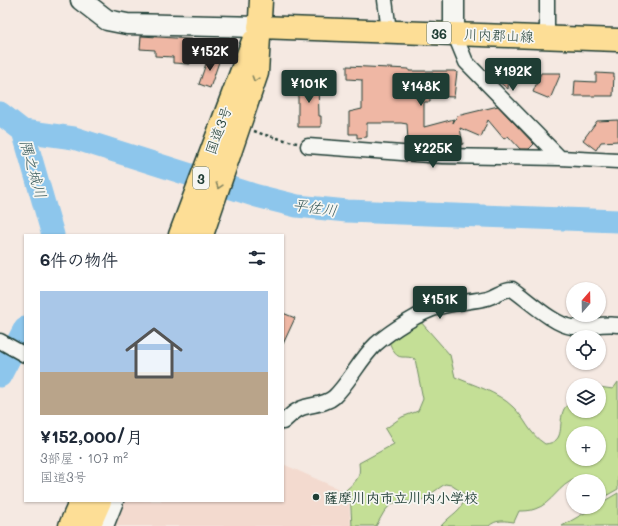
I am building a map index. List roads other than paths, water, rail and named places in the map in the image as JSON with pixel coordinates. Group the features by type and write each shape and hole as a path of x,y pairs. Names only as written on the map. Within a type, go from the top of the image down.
{"main road":[{"name":"国道3号","path":"206,225 257,73 261,0"},
{"name":"国道3号","path":"183,227 259,27"},
{"name":"川内郡山線","path":"259,27 618,40"},
{"path":"70,526 81,502"},
{"path":"89,526 100,502"}],"street":[{"path":"81,0 107,20 127,24 259,27"},
{"path":"385,0 389,31"},
{"path":"454,0 454,34 466,62 560,158"},
{"path":"547,0 547,38"},
{"path":"308,146 442,156 560,158 618,161"},
{"path":"284,421 296,411 304,407 324,402 333,397 357,366 376,345 388,335 429,310 439,306 488,297 504,289 512,289 560,324 571,327 603,324 618,325"},
{"path":"0,340 24,354"},
{"path":"103,526 113,502"}],"waterway":[{"name":"隅之城川","path":"0,113 23,131 53,234"},
{"name":"平佐川","path":"23,131 74,138 257,196 297,206 347,211 618,221"},
{"name":"隅之城川","path":"0,376 24,330"}],"place":[{"name":"薩摩川内市立川内小学校","path":"316,497"}]}
